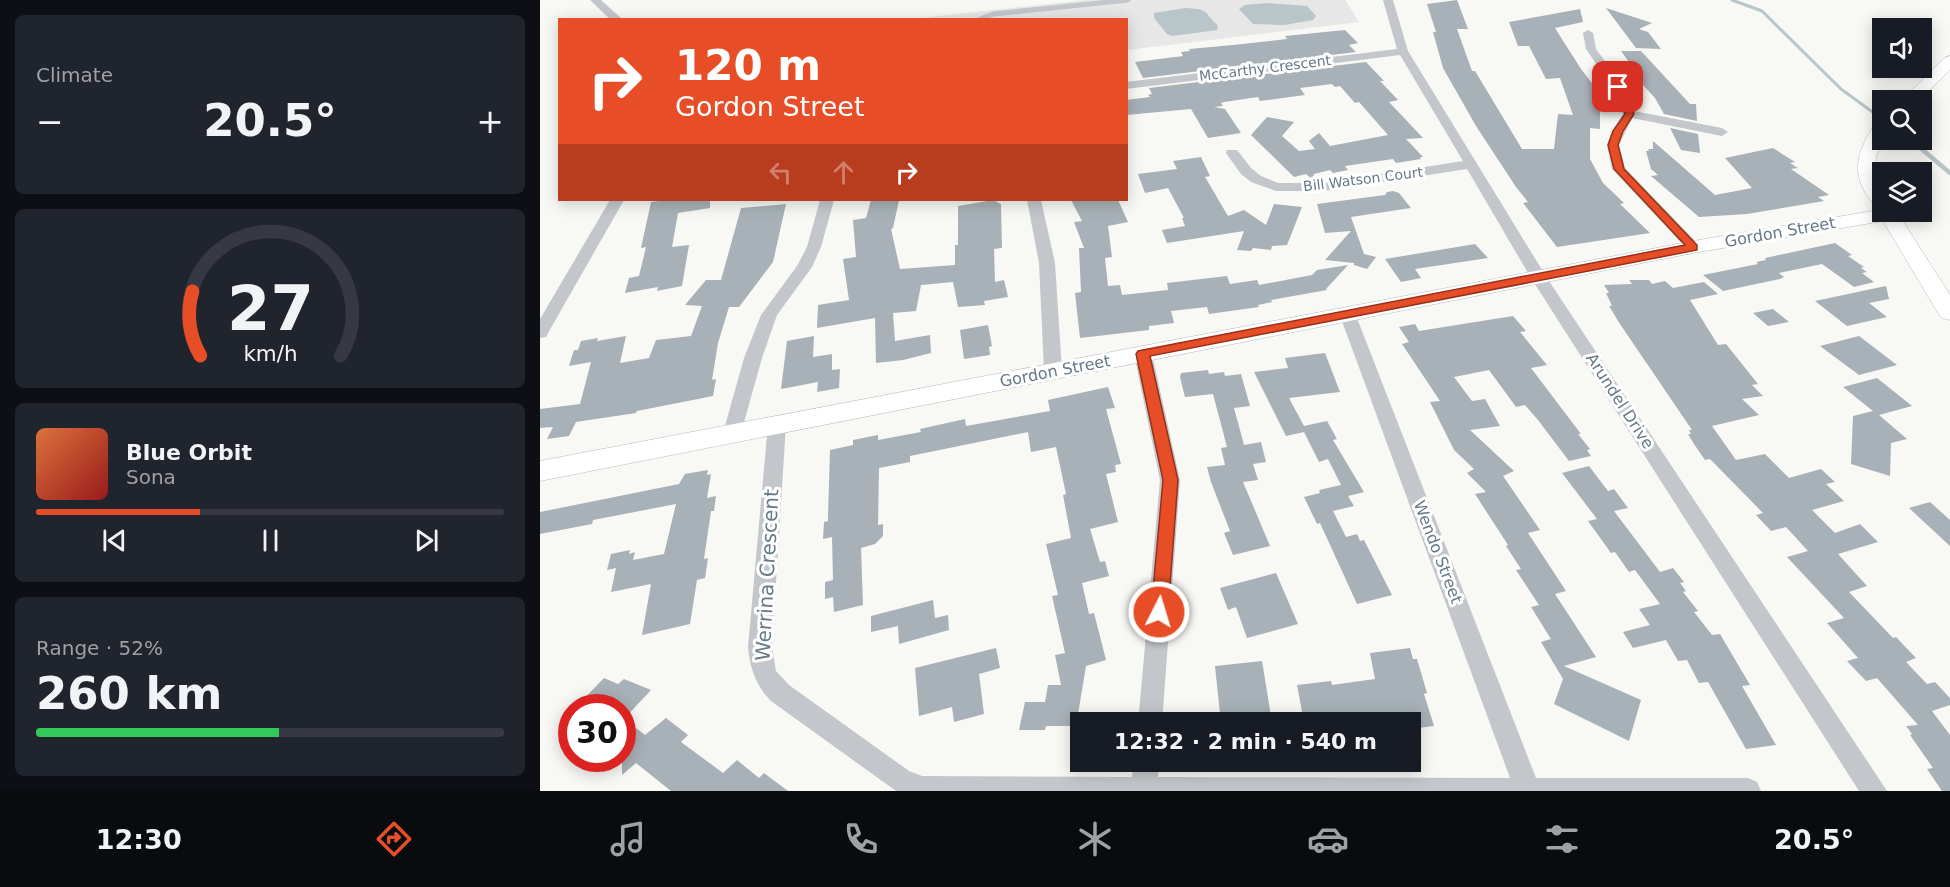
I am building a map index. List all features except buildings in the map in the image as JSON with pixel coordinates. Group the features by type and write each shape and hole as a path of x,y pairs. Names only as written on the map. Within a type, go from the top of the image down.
{"street":[{"path":"595,0 616,18"},
{"name":"Arundel Drive","path":"1388,0 1403,51 1539,278 1874,791"},
{"path":"1588,33 1591,49 1618,87 1629,114"},
{"name":"McCarthy Crescent","path":"1128,86 1403,51"},
{"path":"1920,90 1950,61"},
{"path":"1629,114 1722,132"},
{"path":"1629,114 1618,131 1613,145 1619,169 1693,247"},
{"path":"1872,143 1869,148 1866,172 1872,183"},
{"name":"Bill Watson Court","path":"1232,153 1246,171 1256,179 1276,187 1323,187 1471,164"},
{"path":"540,333 616,201"},
{"path":"732,433 753,358 770,315 804,267 814,247 827,201"},
{"path":"1034,201 1043,230 1049,271 1053,371"},
{"name":"Gordon Street","path":"540,471 1872,212"},
{"path":"1894,222 1950,313"},
{"name":"Wendo Street","path":"1347,313 1528,791"},
{"path":"1143,354 1170,480 1151,712"},
{"name":"Werrina Crescent","path":"777,424 760,647 762,672 769,684 900,780 922,789 1748,791"},
{"path":"1144,790 1146,772"}],"lane":[{"path":"983,18 993,14 1128,0"}],"shaded area":[{"path":"1085,0 1345,0 1359,22 1128,50 1128,18 921,18"},
{"path":"1267,3 1307,6 1316,16 1313,20 1284,25 1253,24 1239,9 1245,5"},
{"path":"1185,8 1205,12 1218,26 1217,30 1172,36 1167,34 1154,18 1154,13"}],"waterway":[{"path":"1732,0 1762,11 1841,89 1872,112"},
{"path":"1923,150 1950,173"}],"route":[{"path":"1159,612 1170,480 1143,354 1693,247 1619,169 1613,145 1618,131 1629,114 1618,87"}]}
